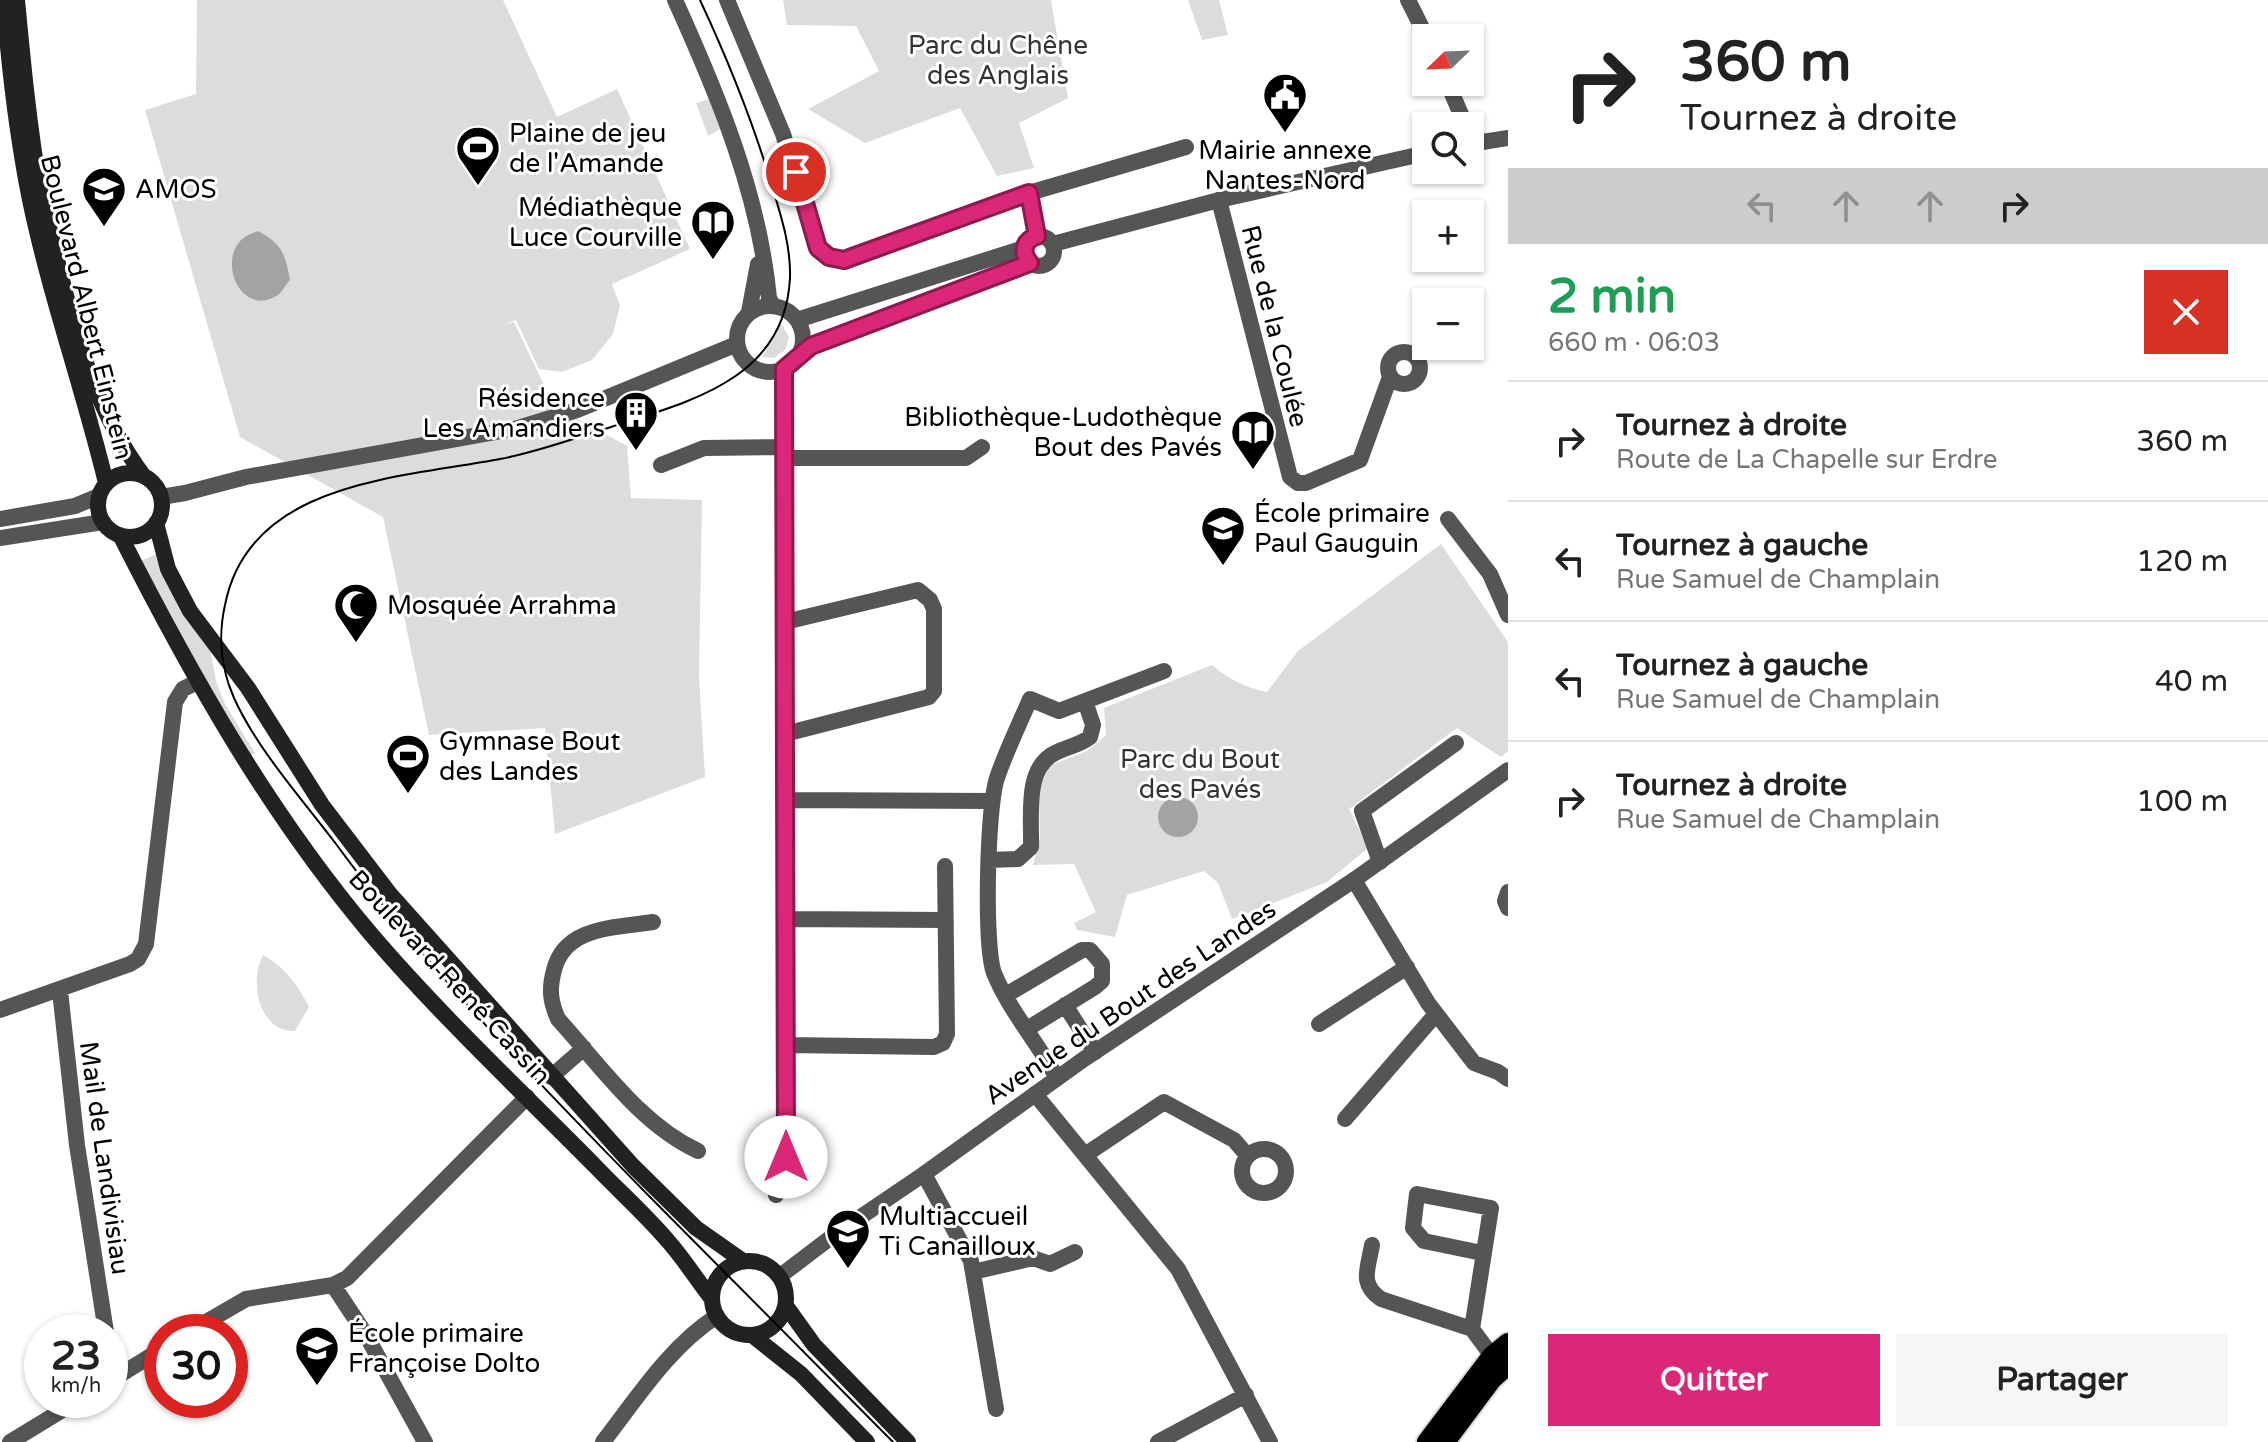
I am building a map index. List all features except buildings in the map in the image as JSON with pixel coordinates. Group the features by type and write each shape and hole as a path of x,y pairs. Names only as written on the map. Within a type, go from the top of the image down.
{"main road":[{"name":"Boulevard Albert Einstein","path":"4,0 30,199 103,490"},
{"name":"Boulevard Albert Einstein","path":"17,0 40,190 71,315 83,360 102,406 119,441 143,475"},
{"path":"125,473 143,475 154,484 161,497 156,523 138,536 120,535 103,522 98,509 103,490 125,473"},
{"name":"Boulevard René Cassin","path":"156,523 168,569 184,601 248,688 322,805 390,894 551,1077 680,1214 712,1241 743,1261"},
{"name":"Boulevard René Cassin","path":"120,535 197,682 247,764 339,894 371,934 646,1217 676,1250 712,1299"},
{"path":"752,1335 773,1326 782,1316 787,1294 780,1276 764,1263 743,1261 732,1264 721,1273 714,1287 712,1299 717,1316 731,1331 752,1335 801,1374 867,1442"},
{"path":"786,1306 814,1345 908,1442"},
{"path":"1427,1442 1503,1355"},
{"path":"1445,1442 1492,1379 1503,1355"}],"street":[{"path":"675,0 726,123 756,214 769,298 773,306"},
{"path":"727,0 783,134 818,248 829,257 844,260 863,255 890,242 1029,193 1186,147"},
{"path":"1408,0 1420,24"},
{"path":"1484,141 1508,138"},
{"path":"1053,244 1219,200 1412,156"},
{"path":"1029,193 1037,236"},
{"name":"Rue de la Coulée","path":"1219,200 1290,477 1298,483 1306,483 1360,460 1390,377"},
{"path":"1037,236 1046,237 1053,244 1054,254 1048,263 1038,266 1027,256 1027,241 1037,236"},
{"path":"760,242 756,287 749,312 738,327 737,344 740,355 753,368 766,372 784,369 799,354 820,342 1027,256"},
{"path":"797,320 1027,256"},
{"path":"749,312 773,306 788,311 797,320 803,339 799,354"},
{"path":"161,497 246,477 518,428 577,410 737,344"},
{"path":"776,1195 787,1177 784,369"},
{"path":"661,465 704,448 966,458 982,447"},
{"path":"0,519 75,506 103,490"},
{"path":"1448,519 1490,574 1508,615"},
{"path":"0,538 103,522"},
{"path":"785,622 918,590 930,600 934,609 934,691 929,697 785,734"},
{"path":"1057,1078 993,970 989,949 989,860 996,780 1030,699 1059,711 1164,671"},
{"path":"0,1010 60,991 138,959 146,944 175,702 183,689 197,682"},
{"path":"989,860 1018,859 1031,847 1034,779 1039,766 1047,758 1090,737 1093,725 1085,701"},
{"path":"1380,862 1362,811 1456,743"},
{"name":"Avenue du Bout des Landes","path":"780,1276 1057,1078 1354,880 1508,770"},
{"path":"785,800 992,801"},
{"path":"786,1045 934,1047 943,1043 947,1034 945,866"},
{"path":"1354,880 1436,1014 1474,1063 1508,1079"},
{"path":"1508,892 1505,901 1508,908"},
{"path":"786,919 945,920"},
{"path":"653,922 588,933 570,942 557,957 550,1002 558,1019 640,1110 675,1140 698,1151"},
{"path":"1006,995 1076,953 1090,950 1102,964 1102,981 1027,1029"},
{"path":"1319,1024 1407,967"},
{"name":"Mail de Landivisiau","path":"60,991 77,1145 103,1314"},
{"path":"1065,1005 1095,1052"},
{"path":"1345,1119 1436,1014"},
{"path":"551,1077 584,1048"},
{"path":"1035,1094 1178,1269 1270,1442"},
{"path":"220,1314 246,1299 333,1285 347,1278 527,1097"},
{"path":"1085,1155 1164,1102 1234,1140 1247,1155"},
{"path":"924,1174 971,1261 996,1409"},
{"path":"1472,1329 1491,1208 1417,1194 1413,1228 1424,1241 1482,1253"},
{"path":"1372,1245 1366,1281 1370,1291 1381,1299 1472,1329 1503,1355"},
{"path":"973,1272 1033,1258 1050,1264 1075,1252"},
{"path":"333,1285 366,1335 425,1442"},
{"path":"603,1442 666,1362 702,1326 717,1316"},
{"path":"1158,1442 1246,1395"},
{"path":"10,1442 49,1418"}],"green space":[{"path":"197,0 503,0 557,117 617,89 690,249 612,284 620,306 613,334 592,360 562,372 539,369 516,320 504,325 514,322 554,406 627,446 631,498 702,500 699,677 705,777 555,834 545,728 429,735 383,517 240,437 145,110 196,94"},
{"name":"Parc du Chêne des Anglais","path":"783,0 1053,0 1068,98 1019,123 1034,168 997,176 960,108 865,143 808,109 879,71 856,26 787,25"},
{"path":"1188,0 1219,0 1228,35 1202,40"},
{"path":"709,99 720,129 708,136 696,103"},
{"path":"781,323 789,337 785,350 774,358 762,357"},
{"name":"Parc du Bout des Pavés","path":"1441,544 1508,642 1508,751 1501,757 1457,728 1349,809 1368,848 1327,882 1232,919 1218,883 1204,871 1127,895 1115,937 1077,930 1074,923 1096,912 1074,864 1033,865 1040,838 1039,792 1049,766 1087,751 1106,735 1104,708 1212,665 1238,682 1267,692 1298,651"},
{"path":"157,554 210,648 216,681 225,704 255,753 248,758 140,561"},
{"path":"263,955 290,977 309,1007 295,1031 272,1023 260,1003 257,978"}],"shaded area":[{"path":"258,231 281,250 290,280 278,295 266,300 254,300 245,294 233,274 234,250 243,239"},
{"path":"1178,797 1192,803 1198,817 1192,831 1178,837 1164,831 1158,817 1164,803"}],"tram line":[{"path":"700,0 748,115 785,231 790,278 784,312 771,340 752,363 729,381 672,407 528,453 376,481 334,493 296,509 264,533 240,564 225,605 222,652 234,698 255,736 372,891 447,982 566,1111 893,1442"}],"place":[{"name":"Mairie annexe Nantes-Nord","path":"1285,134"},
{"name":"Plaine de jeu de l'Amande","path":"478,187"},
{"name":"AMOS","path":"104,228"},
{"name":"Médiathèque Luce Courville","path":"713,261"},
{"name":"Résidence Les Amandiers","path":"636,452"},
{"name":"Bibliothèque-Ludothèque Bout des Pavés","path":"1253,471"},
{"name":"École primaire Paul Gauguin","path":"1223,567"},
{"name":"Mosquée Arrahma","path":"356,644"},
{"name":"Gymnase Bout des Landes","path":"408,795"},
{"name":"Multiaccueil Ti Canailloux","path":"848,1270"},
{"name":"École primaire Françoise Dolto","path":"317,1387"}],"route":[{"path":"786,1157 784,369 811,346 1030,263 1024,248 1027,241 1037,236 1029,193 890,242 863,255 844,260 829,257 818,248 796,172"}]}
